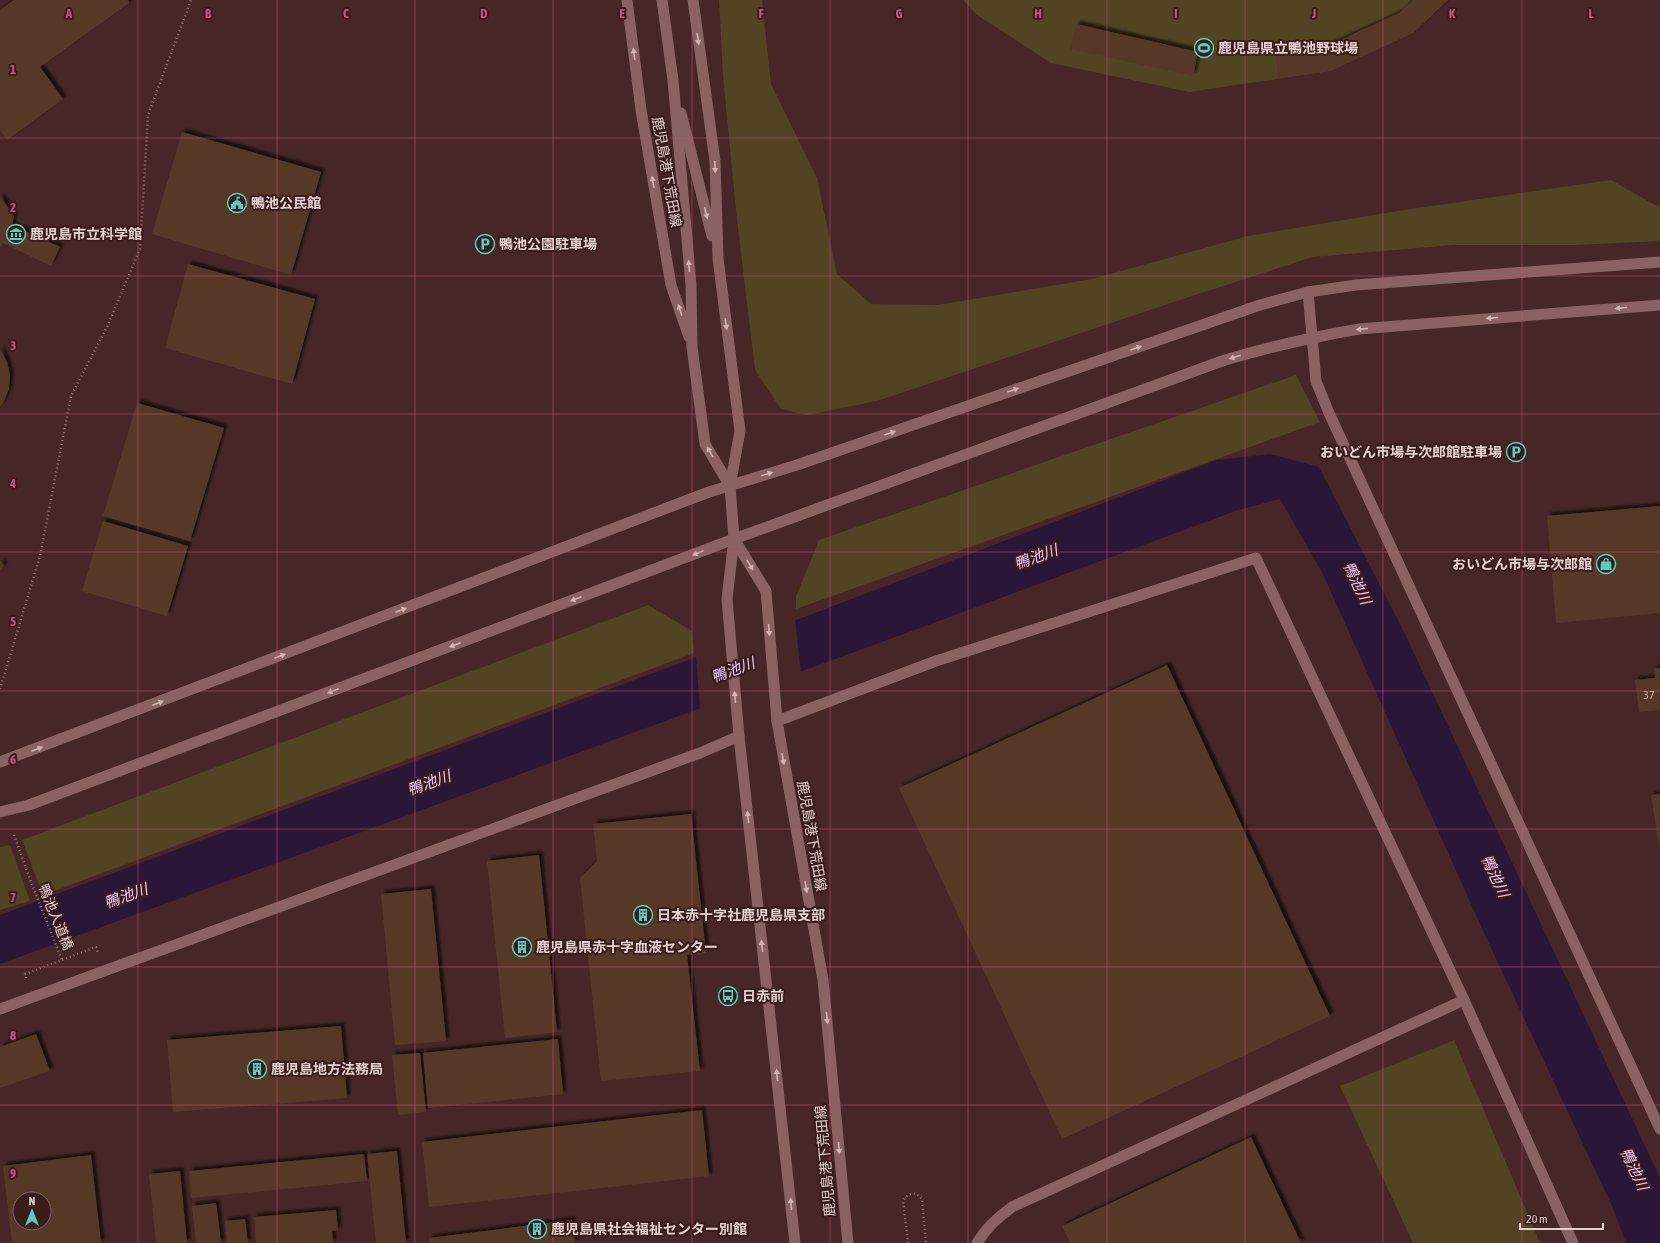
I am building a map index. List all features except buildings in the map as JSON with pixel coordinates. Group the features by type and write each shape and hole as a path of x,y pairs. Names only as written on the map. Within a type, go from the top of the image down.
{"street":[{"name":"鹿児島港下荒田線","path":"627,0 641,110 672,285 692,347"},
{"name":"鹿児島港下荒田線","path":"662,0 673,80 691,285 692,347 706,444 730,486"},
{"name":"鹿児島港下荒田線","path":"693,0 715,161 718,258 740,431 730,486 734,539 727,599 739,736 796,1243"},
{"name":"鹿児島港下荒田線","path":"673,80 718,258"},
{"path":"0,762 709,492 797,465 1213,321 1308,292 1356,285 1660,262"},
{"path":"1308,292 1316,381 1329,413 1660,1129"},
{"path":"0,812 29,805 734,539 1225,360 1272,346 1359,329 1660,305"},
{"name":"鹿児島港下荒田線","path":"734,539 766,591 777,721 823,980 848,1243"},
{"path":"777,721 936,662 1256,558 1464,1000 1573,1243"},
{"path":"0,1010 700,753 739,736"},
{"path":"977,1243 983,1233 997,1218 1012,1207 1464,1000"}],"path":[{"path":"0,689 40,556 71,396 107,327 140,249 148,115 191,0"},
{"name":"鴨池人道橋","path":"14,835 62,960"},
{"path":"27,983 25,974 96,947 99,956"},
{"path":"908,1243 903,1201 907,1195 912,1193 918,1194 922,1199 926,1243"}],"shaded area":[{"path":"719,0 762,0 771,84 817,178 837,274 871,304 937,305 1092,279 1248,236 1404,210 1611,180 1655,205 1660,206 1660,241 1576,245 1453,245 1313,257 877,401 807,415 781,409 755,370 736,211 723,76"},
{"name":"鹿児島県立鴨池野球場","path":"963,0 1448,0 1413,33 1330,71 1189,92 1051,63 977,15"},
{"path":"1296,375 1320,422 796,609 796,596 819,540"},
{"path":"648,605 692,631 694,653 43,895 22,840"},
{"path":"10,845 30,901 0,910 0,847"},
{"path":"1454,1040 1540,1243 1413,1243 1340,1086"}],"water":[{"name":"鴨池川","path":"1270,454 1319,467 1404,632 1660,1178 1660,1243 1626,1243 1612,1206 1485,935 1322,572 1280,499 1238,510 928,625 0,964 0,915 807,616 1217,460"}],"pier":[{"path":"795,618 801,674 700,710 696,655"}],"place":[{"name":"鹿児島県立鴨池野球場","path":"1204,48"},
{"name":"鴨池公民館","path":"237,203"},
{"name":"鹿児島市立科学館","path":"16,234"},
{"name":"鴨池公園駐車場","path":"485,244"},
{"name":"おいどん市場与次郎館駐車場","path":"1516,452"},
{"name":"おいどん市場与次郎館","path":"1606,564"},
{"name":"日本赤十字社鹿児島県支部","path":"643,915"},
{"name":"鹿児島県赤十字血液センター","path":"522,947"},
{"name":"日赤前","path":"728,996"},
{"name":"鹿児島地方法務局","path":"257,1069"},
{"name":"鹿児島県社会福祉センター別館","path":"537,1229"}]}
